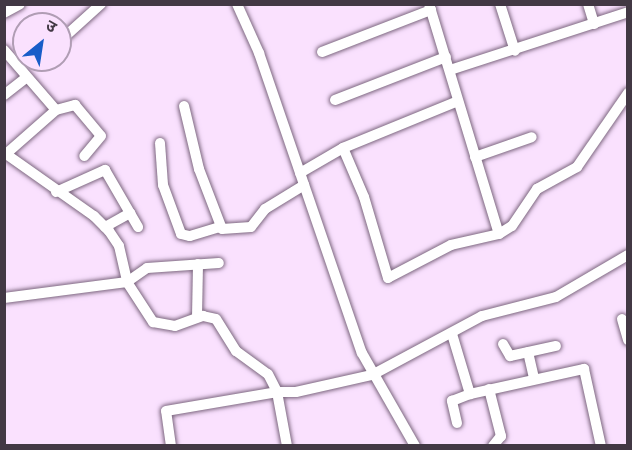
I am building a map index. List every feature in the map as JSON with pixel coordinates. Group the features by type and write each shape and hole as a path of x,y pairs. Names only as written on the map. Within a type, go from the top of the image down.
{"street":[{"path":"4,13 20,4"},
{"path":"72,30 101,4"},
{"path":"237,4 259,53 372,375 415,446"},
{"path":"501,4 515,51"},
{"path":"588,4 594,24"},
{"path":"322,52 430,7 499,234"},
{"path":"450,70 515,51 627,12"},
{"path":"4,50 56,110"},
{"path":"335,100 446,57"},
{"path":"4,95 26,78"},
{"path":"343,148 364,197 388,278 451,245 499,234 512,226 537,189 577,167 627,93"},
{"path":"300,173 343,148 458,101"},
{"path":"84,156 102,137 75,105 56,110 6,152 105,227 119,246 127,282 159,326 175,326 197,317 216,319 236,351 268,374 277,392 285,445"},
{"path":"184,106 199,169 220,227"},
{"path":"475,158 532,137"},
{"path":"160,143 163,185 181,234 190,236 220,227 251,227 265,209 304,185"},
{"path":"56,192 103,170 138,227"},
{"path":"105,227 130,213"},
{"path":"171,446 166,411 277,392 317,390 372,375 482,316 556,297 627,255"},
{"path":"4,298 127,282 147,268 219,263"},
{"path":"197,317 198,264"},
{"path":"621,319 627,340"},
{"path":"452,334 470,394"},
{"path":"503,344 510,356 556,346"},
{"path":"528,352 534,378"},
{"path":"456,423 452,401 470,394 534,378 584,369 601,446"},
{"path":"489,389 501,436 493,446"}]}
